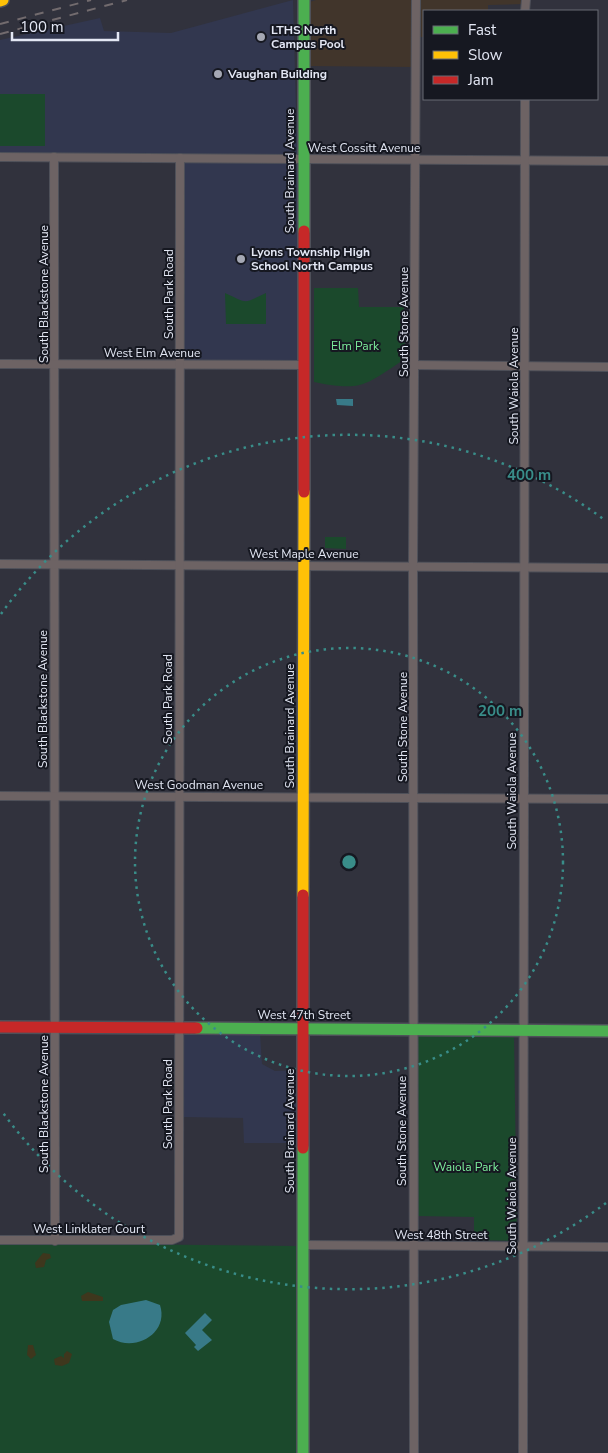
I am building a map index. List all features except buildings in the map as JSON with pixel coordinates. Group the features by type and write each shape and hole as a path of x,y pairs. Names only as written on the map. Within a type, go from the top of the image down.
{"street":[{"name":"South Brainard Avenue","path":"304,1453 304,158 306,0"},
{"name":"South Stone Avenue","path":"414,1453 413,566 416,0"},
{"name":"South Waiola Avenue","path":"523,1453 525,100"},
{"name":"West Cossitt Avenue","path":"0,157 608,161"},
{"name":"South Blackstone Avenue","path":"54,157 56,364 54,565 55,1241"},
{"name":"South Park Road","path":"177,1239 179,1224 180,158"},
{"name":"West Elm Avenue","path":"0,364 304,364"},
{"path":"415,365 608,368"},
{"name":"West Maple Avenue","path":"0,564 304,564 608,568"},
{"name":"West Goodman Avenue","path":"0,796 608,799"},
{"name":"West 47th Street","path":"0,1027 608,1031"},
{"name":"West Linklater Court","path":"0,1240 177,1239"},
{"name":"West 48th Street","path":"304,1245 608,1248"}],"shaded area":[{"name":"Lyons Township High School North Campus","path":"293,0 303,363 183,363 182,156 0,155 0,40 100,18 104,31 171,33"},
{"path":"316,0 414,0 414,67 306,66 306,3"},
{"path":"417,0 524,0 524,4 488,5 488,10 423,10 423,37 417,37"},
{"path":"336,399 353,399 353,406 337,405"},
{"path":"183,1034 260,1034 262,1064 275,1071 298,1070 298,1143 244,1143 243,1118 183,1117"},
{"path":"146,1300 160,1305 162,1315 160,1324 155,1331 140,1341 131,1343 113,1339 109,1322 113,1310 121,1305"},
{"path":"205,1313 212,1320 202,1330 212,1340 198,1351 194,1347 196,1345 185,1333"}],"green space":[{"path":"0,94 45,94 45,146 0,146"},
{"name":"Elm Park","path":"314,288 358,288 359,307 404,307 405,359 363,384 343,386 314,382"},
{"path":"225,293 242,301 249,301 266,293 266,324 226,324"},
{"path":"325,537 346,537 346,549 325,548"},
{"name":"Waiola Park","path":"418,1034 514,1035 517,1241 474,1240 474,1217 417,1216"},
{"path":"0,1243 296,1246 296,1453 0,1453"}],"sand":[{"path":"43,1253 50,1254 51,1258 46,1260 44,1267 36,1268 35,1263"},
{"path":"88,1292 103,1297 103,1301 82,1301 81,1296"},
{"path":"28,1345 33,1345 36,1355 31,1359 27,1355"},
{"path":"67,1351 72,1354 69,1363 62,1366 55,1365 54,1359 61,1356 64,1358 64,1354"}],"railway":[{"path":"0,24 91,0"},
{"path":"0,34 127,0"}],"traffic: fast":[{"path":"304,0 304,231"},
{"path":"197,1028 608,1031"},
{"path":"303,1148 303,1453"}],"traffic: slow":[{"path":"303,895 304,492"}],"traffic: jam":[{"path":"304,231 304,492"},
{"path":"303,895 303,1148"},
{"path":"0,1027 197,1028"}],"place":[{"name":"LTHS North Campus Pool","path":"261,37"},
{"name":"Vaughan Building","path":"218,74"},
{"name":"Lyons Township High School North Campus","path":"241,259"}]}
